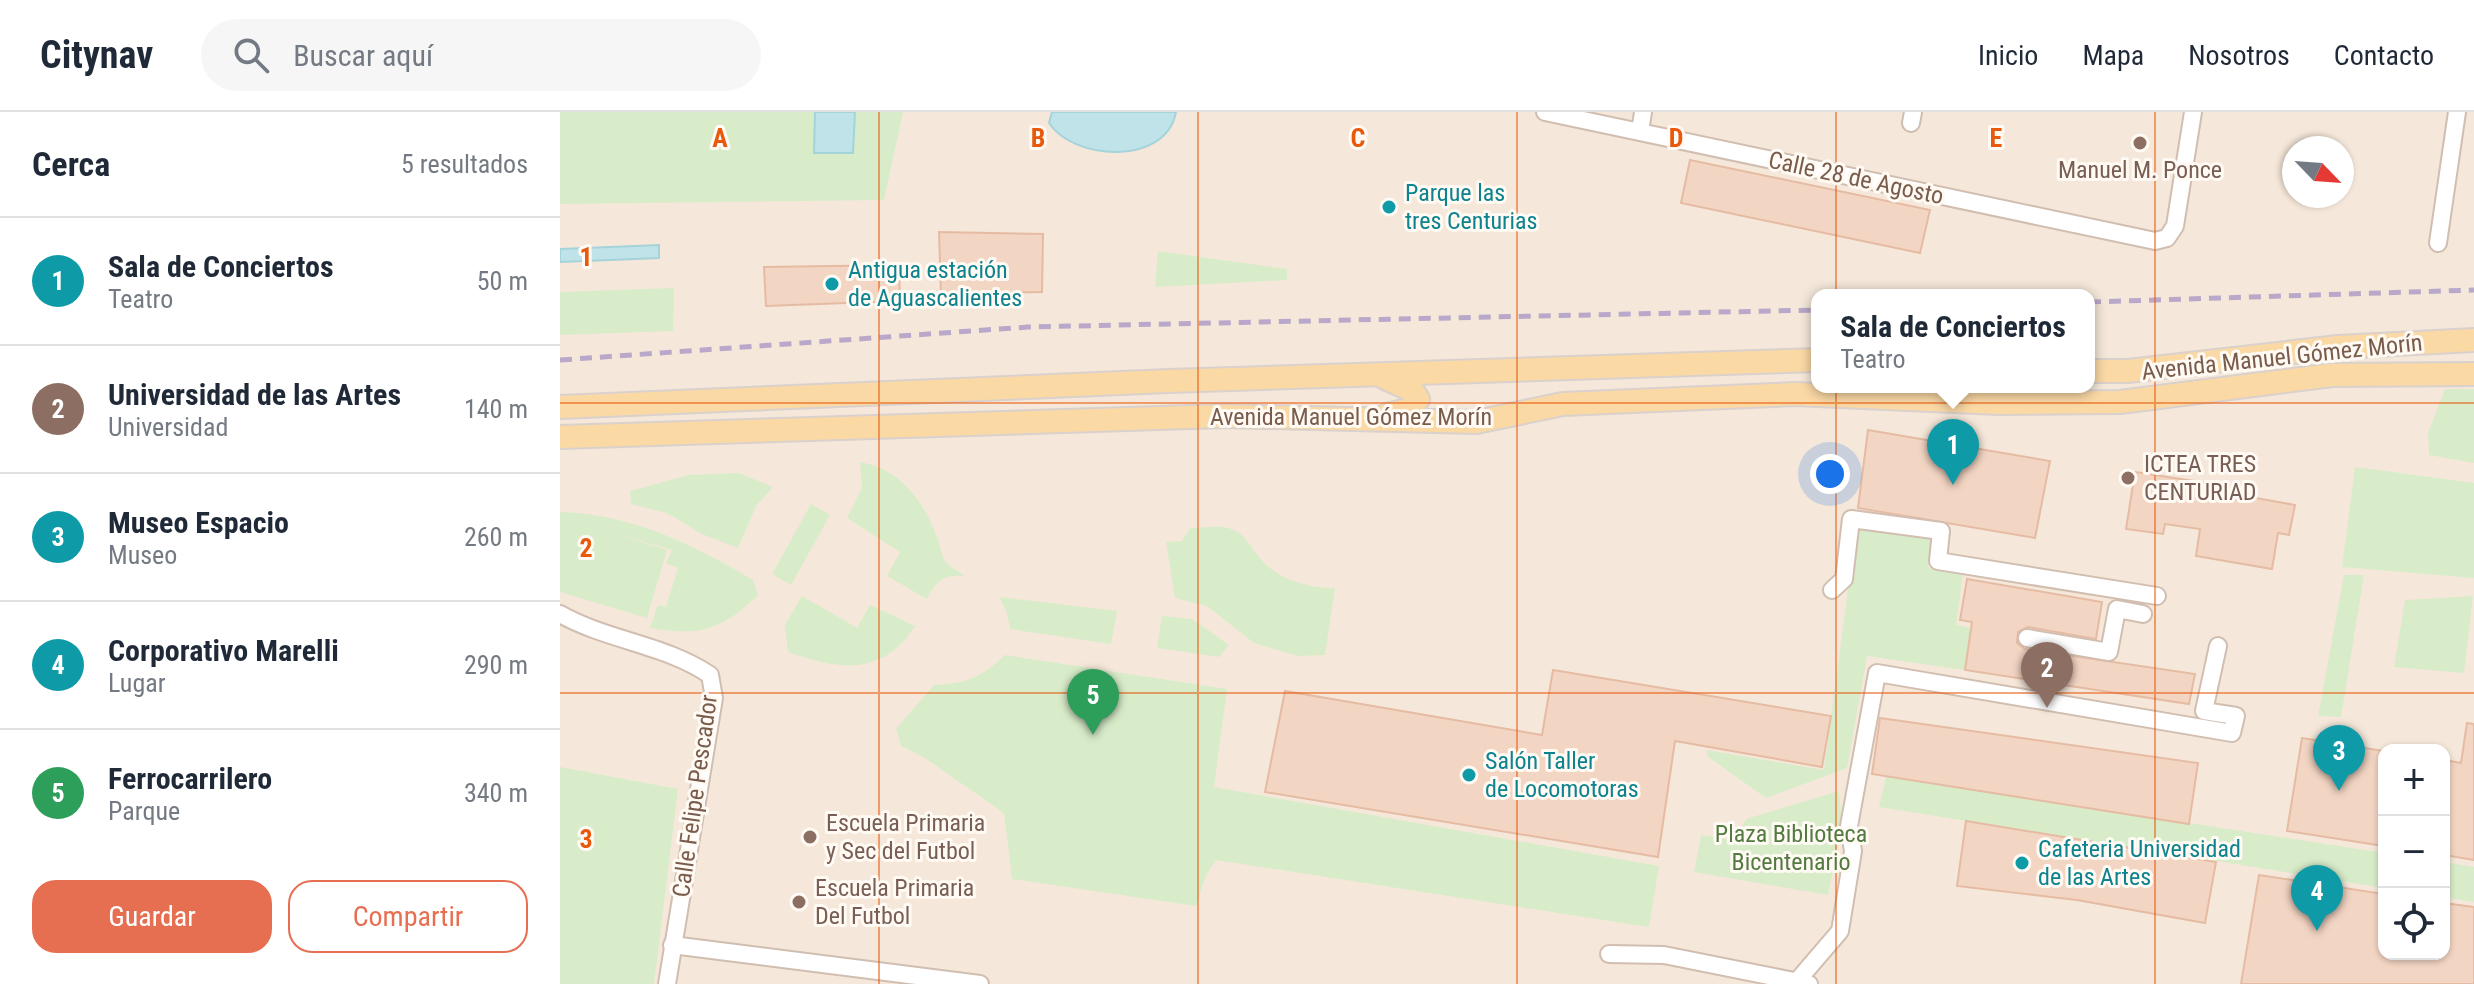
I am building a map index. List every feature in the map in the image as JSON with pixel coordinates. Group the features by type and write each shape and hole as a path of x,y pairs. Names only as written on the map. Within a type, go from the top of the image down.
{"main road":[{"name":"Avenida Manuel Gómez Morín","path":"2095,371 2128,371 2338,347 2474,340"},
{"name":"Avenida Manuel Gómez Morín","path":"560,407 1372,374 1811,360"},
{"path":"1354,419 1392,415 1416,404 1418,399 1412,390 1372,374"},
{"name":"Avenida Manuel Gómez Morín","path":"560,437 1223,416 1476,422 1563,404 1795,394 1999,403 2120,402 2332,375 2474,374"}],"street":[{"name":"Calle 28 de Agosto","path":"1545,112 1619,119 1640,132 2155,241 2167,238 2175,226 2193,112"},
{"path":"1640,132 1643,112"},
{"path":"2438,243 2457,112"},
{"path":"1832,590 1844,579 1851,519 1941,531 1938,561 2157,596"},
{"path":"2027,638 2109,652 2117,609 2143,614"},
{"name":"Calle Felipe Pescador","path":"560,614 612,638 684,658 710,675 714,698 667,984"},
{"path":"1609,954 1664,955 1803,982 1840,931 1853,851 1849,826 1877,673 2232,733 2236,716 2204,711 2218,646"},
{"path":"672,945 980,984"}],"shaded area":[{"path":"560,112 2474,112 2474,984 560,984"}],"green space":[{"path":"560,112 903,112 884,200 560,204"},
{"path":"1158,251 1287,269 1287,280 1155,287"},
{"path":"674,288 673,331 560,335 560,292"},
{"path":"2445,389 2474,389 2474,463 2429,455 2428,433"},
{"path":"860,462 887,471 908,488 925,511 945,561 965,576 942,580 927,599 887,576 900,552 847,518 862,488"},
{"path":"2355,467 2474,483 2474,578 2342,567"},
{"path":"739,473 773,487 756,506 738,548 702,534 667,513 631,504 630,491 689,475"},
{"path":"811,504 830,515 791,585 772,574"},
{"path":"560,512 612,518 661,533 753,580 758,595 733,616 709,628 683,631 650,628 658,605 666,607 678,568 666,563 672,550 613,533 667,550 647,618 560,592"},
{"path":"1190,528 1234,530 1275,572 1304,584 1335,588 1325,655 1298,656 1254,643 1207,606 1175,598 1166,542 1182,541"},
{"path":"1856,529 1931,538 1928,567 1963,573 1956,625 2027,638 2024,648 1970,639 1965,670 1867,656 1847,768 1766,798 1707,756 1707,750 1824,770"},
{"path":"2344,575 2364,575 2341,717 2318,716"},
{"path":"802,596 857,628 870,605 915,626 888,654 873,661 858,665 824,663 788,652 785,625"},
{"path":"2473,596 2464,673 2394,667 2405,600"},
{"path":"999,597 1117,611 1111,644 1010,629"},
{"path":"1162,616 1192,619 1229,645 1219,657 1157,648"},
{"path":"1005,655 1227,689 1214,787 1659,866 1649,927 1216,860 1206,875 1196,906 1012,879 1004,813 925,758 901,746 896,729 934,685 973,678"},
{"path":"560,767 678,789 654,984 560,984"},
{"path":"1886,776 2378,852 2378,887 1879,807"},
{"name":"Plaza Biblioteca Bicentenario","path":"1839,791 1842,822 1828,895 1694,872 1701,835 1734,840 1746,819"},
{"path":"2450,863 2474,867 2474,902 2450,898"}],"water":[{"path":"815,112 855,112 853,153 814,153"},
{"path":"1052,112 1176,112 1169,130 1155,142 1118,152 1078,145 1061,136 1049,123"},
{"path":"659,245 659,258 560,262 560,249"}],"building":[{"path":"1690,160 1930,210 1920,253 1681,203"},
{"path":"939,232 1043,234 1042,292 941,294"},
{"name":"Antigua estación de Aguascalientes","path":"899,265 900,301 766,306 764,267"},
{"path":"1868,430 2050,461 2035,538 1858,508"},
{"path":"2135,472 2207,483 2234,489 2245,496 2295,505 2289,535 2278,533 2272,569 2196,556 2200,529 2165,524 2163,534 2126,529"},
{"path":"1967,579 2102,602 2096,639 2028,627 2018,632 2017,643 2025,649 2195,674 2189,704 1965,670 1972,622 1960,620"},
{"name":"Salón Taller de Locomotoras","path":"1553,670 1831,716 1822,767 1675,741 1658,857 1265,792 1285,691 1542,735"},
{"path":"1880,718 2198,763 2189,824 1872,774"},
{"path":"2467,723 2474,724 2474,860 2450,856 2450,761 2461,763"},
{"path":"2302,738 2378,750 2378,845 2287,831"},
{"path":"1966,821 2216,862 2205,923 2077,900 1957,886"},
{"path":"2259,875 2378,893 2378,960 2450,960 2450,904 2474,907 2474,984 2241,984"}],"railway":[{"path":"2095,302 2474,290"},
{"path":"560,360 1028,327 1811,310"}],"place":[{"name":"Manuel M. Ponce","path":"2140,143"},
{"name":"Parque las tres Centurias","path":"1389,207"},
{"name":"Antigua estación de Aguascalientes","path":"832,284"},
{"name":"ICTEA TRES CENTURIAD","path":"2128,478"},
{"name":"Sala de Conciertos","path":"1953,485"},
{"name":"Universidad de las Artes","path":"2047,708"},
{"name":"Ferrocarrilero","path":"1093,735"},
{"name":"Salón Taller de Locomotoras","path":"1469,775"},
{"name":"Museo Espacio","path":"2339,791"},
{"name":"Escuela Primaria y Sec del Futbol","path":"810,837"},
{"name":"Cafeteria Universidad de las Artes","path":"2022,863"},
{"name":"Escuela Primaria Del Futbol","path":"799,902"},
{"name":"Corporativo Marelli","path":"2317,931"}]}
